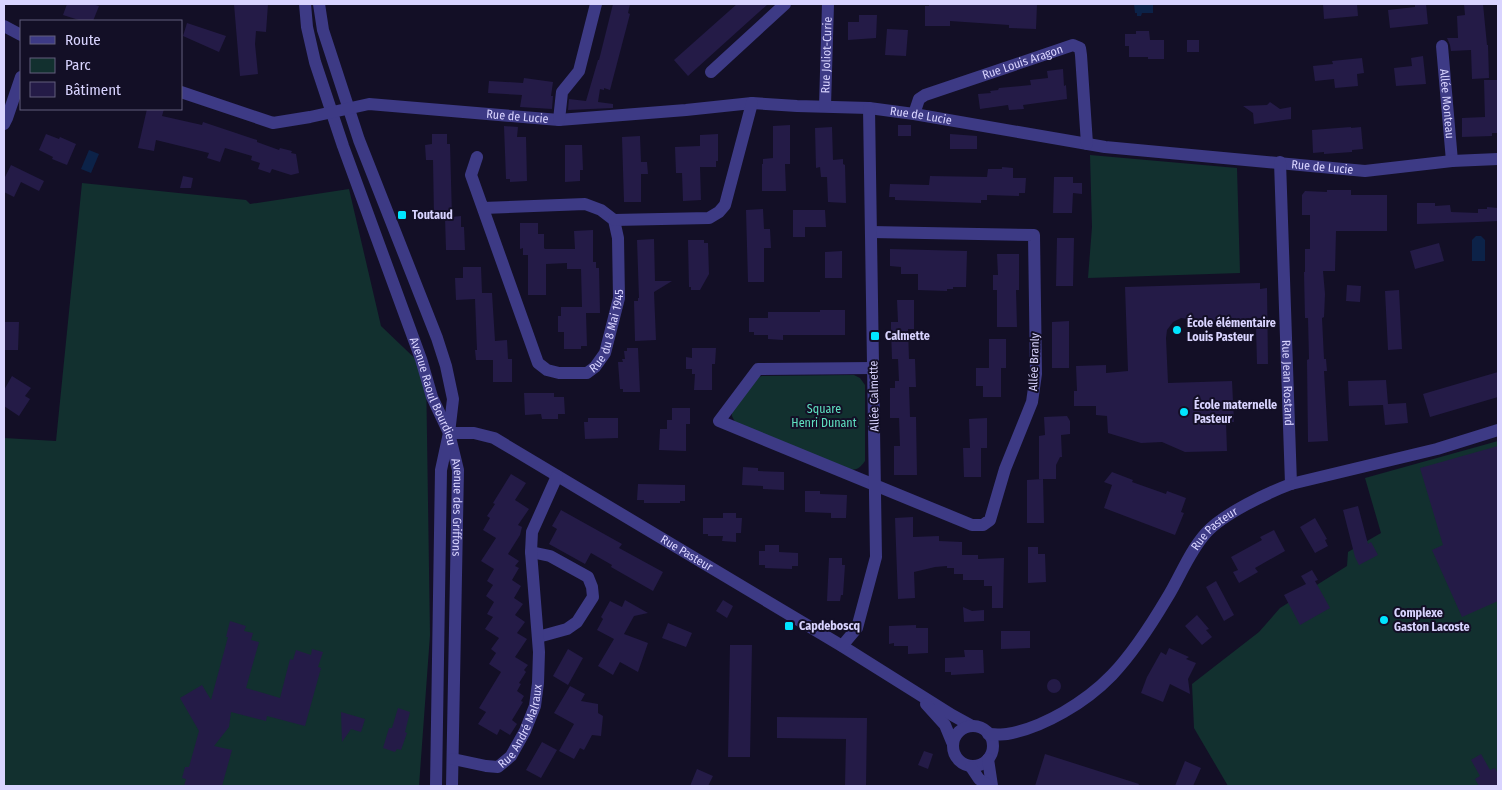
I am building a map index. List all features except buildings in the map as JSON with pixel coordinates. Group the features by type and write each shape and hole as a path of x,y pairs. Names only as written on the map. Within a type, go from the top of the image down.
{"street":[{"name":"Avenue Raoul Bourdieu","path":"306,4 307,27 314,56 341,110 359,140 437,338 446,366 453,399 449,433"},
{"name":"Avenue Raoul Bourdieu","path":"319,4 341,110 343,146 421,359 432,397 449,433"},
{"path":"559,120 562,92 579,71 596,4"},
{"path":"711,72 785,4"},
{"name":"Rue Joliot-Curie","path":"825,106 828,4"},
{"path":"4,26 20,34"},
{"name":"Rue Louis Aragon","path":"914,114 919,99 925,95 1062,47 1073,45 1080,48 1081,55 1087,144"},
{"name":"Allée Monteau","path":"1442,46 1452,161"},
{"path":"4,124 20,80"},
{"name":"Rue de Lucie","path":"182,92 273,124 369,104 559,120 752,103 868,108 914,114 1087,144 1365,172 1452,161 1498,159"},
{"path":"483,208 585,204 601,210 614,220 709,218 719,212 725,205 752,103"},
{"name":"Allée Calmette","path":"842,646 857,628 876,557 868,108"},
{"name":"Rue du 8 Mai 1945","path":"477,157 470,175 538,362 547,370 559,373 587,373 595,367 605,353 618,298 618,238 614,220"},
{"name":"Rue Jean Rostand","path":"1280,162 1291,484"},
{"name":"Allée Branly","path":"871,232 1034,235 1036,374 1032,402 1005,468 990,520 983,525 972,525 875,486"},
{"path":"873,368 758,369 718,421 875,486"},
{"name":"Rue Pasteur","path":"988,734 1006,735 1039,724 1089,696 1112,675 1167,599 1195,548 1218,521 1291,484 1437,449 1498,430"},
{"name":"Rue Pasteur","path":"449,433 474,432 494,438 842,646 952,716 972,726"},
{"name":"Avenue des Griffons","path":"449,433 458,470 452,786"},
{"name":"Avenue des Griffons","path":"436,786 441,470 449,433"},
{"name":"Rue André Malraux","path":"453,759 498,767 511,756 525,732 535,706 538,683 538,637 531,552 532,532 557,476"},
{"path":"531,552 550,556 588,577 594,597 577,622 567,629 538,637"},
{"name":"Rue Pasteur","path":"918,695 945,725 952,742"},
{"path":"971,766 979,780 991,786 990,753 992,740 986,731 972,726 958,732 952,742 954,754 961,763 971,766 980,765 990,753"},
{"name":"Rue Pasteur","path":"990,753 1006,735"}],"green space":[{"path":"1090,155 1237,168 1240,273 1088,278 1092,227"},
{"path":"82,183 246,200 250,204 349,189 381,326 426,369 430,635 419,786 4,786 4,438 56,441"},
{"name":"Square Henri Dunant","path":"854,375 860,378 865,385 865,461 856,469 849,470 735,422 732,416 732,411 757,377"},
{"name":"Complexe Gaston Lacoste","path":"1498,441 1498,786 1228,786 1194,728 1192,684 1259,632 1280,608 1347,566 1348,552 1381,533 1365,478"}],"water":[{"path":"1134,4 1153,4 1153,13 1142,13 1141,16 1137,16"},
{"path":"89,150 99,154 91,173 81,169"},
{"path":"1476,236 1481,236 1485,240 1485,261 1472,261 1472,240"}],"place":[{"name":"Toutaud","path":"402,215"},
{"name":"École élémentaire Louis Pasteur","path":"1177,330"},
{"name":"Calmette","path":"875,336"},
{"name":"École maternelle Pasteur","path":"1184,412"},
{"name":"Complexe Gaston Lacoste","path":"1384,620"},
{"name":"Capdeboscq","path":"789,626"}]}
